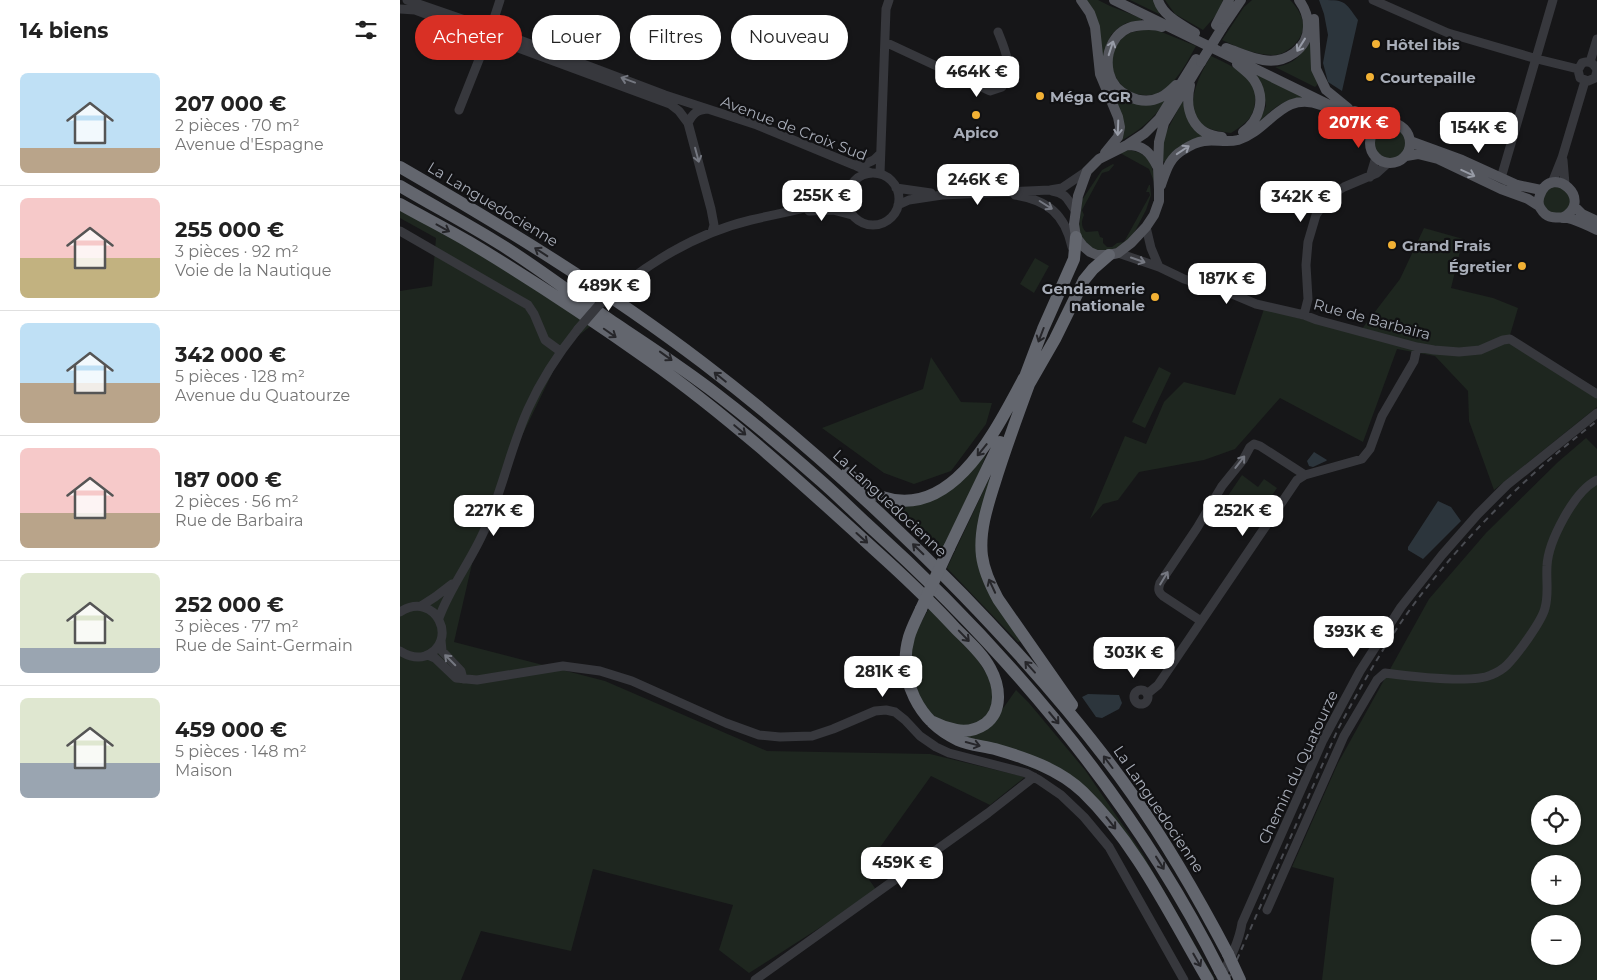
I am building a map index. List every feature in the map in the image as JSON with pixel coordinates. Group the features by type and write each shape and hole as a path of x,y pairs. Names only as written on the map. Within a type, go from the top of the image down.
{"highway":[{"name":"La Languedocienne","path":"400,167 539,250 702,362 812,452 946,577 1037,675 1084,730 1132,794 1187,878 1240,980"},
{"name":"La Languedocienne","path":"400,186 497,242 660,352 709,388 817,477 896,550 937,590 1023,681 1085,756 1118,800 1154,854 1197,925 1222,977"},
{"path":"400,194 448,214"},
{"path":"400,204 469,242 570,306 697,395 803,484 918,589 984,660 996,683 999,696 995,712 987,723 976,728 964,732 948,729 931,721"},
{"path":"1076,237 1074,259 1043,329 1003,454 982,535 982,557 990,585 998,599 1072,704 1084,730"},
{"path":"812,452 838,466 870,491 882,497 914,500 931,495 947,486 968,467 987,444 1055,339 1084,280 1093,269 1113,254"},
{"path":"1028,379 909,635 906,650 906,671 910,690 919,707 931,721 958,740 1032,761 1059,774 1081,790 1109,820 1138,860 1208,980"}],"main road":[{"path":"1080,0 1090,13 1096,28 1100,74 1118,117 1120,127 1118,137 1088,171 1078,196 1074,224 1076,237 1090,252 1113,254 1131,243 1154,215 1159,201 1159,142 1164,123 1187,78"},
{"path":"1114,0 1348,108 1386,124 1394,124 1404,129 1410,141 1410,148 1406,156"},
{"path":"1123,0 1201,40"},
{"path":"1158,0 1168,15 1201,40"},
{"path":"1219,26 1229,0"},
{"path":"1099,159 1127,145 1145,133 1159,118 1199,60 1219,26 1234,5 1241,0"},
{"path":"1234,5 1246,0"},
{"path":"1219,48 1264,60 1279,60 1289,57 1297,52 1304,42 1308,27 1306,14 1299,0"},
{"path":"1306,0 1310,6 1314,21 1316,69 1326,90 1348,108"},
{"path":"1187,78 1161,97 1142,100 1131,98 1114,85 1108,72 1111,45 1118,34 1128,27 1143,25 1160,26 1179,35 1201,40"},
{"path":"1187,78 1187,103 1190,115 1196,125 1204,132 1226,137 1240,134 1251,125 1260,106 1260,91 1257,84 1247,73 1219,48"},
{"path":"1219,48 1368,125 1372,136 1371,149 1376,157 1388,163 1399,161 1406,156 1418,154 1438,160 1501,189 1536,202 1546,215 1551,218 1569,218 1597,230"},
{"path":"1159,190 1170,161 1181,151 1192,144 1204,141 1228,142 1250,135 1283,107 1294,102 1316,103 1358,119"},
{"path":"1372,136 1380,127 1386,124"},
{"path":"1410,141 1462,160 1516,185 1542,190"},
{"path":"1127,145 1135,145 1150,154 1158,167"},
{"path":"1539,206 1538,199 1546,186 1552,183 1565,184 1572,191 1574,206 1562,218"},
{"path":"1574,206 1582,214 1597,221"}],"street":[{"path":"400,9 406,0"},
{"name":"Avenue de Croix Sud","path":"406,0 444,15"},
{"path":"495,15 500,0"},
{"path":"875,174 879,155 886,9 889,0"},
{"path":"1374,0 1448,33 1578,69"},
{"path":"1501,178 1553,0"},
{"name":"Avenue de Croix Sud","path":"400,9 415,10 431,15"},
{"path":"885,42 990,91 1002,87 1007,75 1007,54 998,32"},
{"path":"1590,62 1597,39"},
{"name":"Avenue de Croix Sud","path":"522,44 757,125 875,174"},
{"name":"Avenue de Croix Sud","path":"522,46 635,92 663,100 679,111 688,123 711,209 714,224 712,232"},
{"path":"459,110 479,60"},
{"path":"1590,62 1596,66 1597,72 1592,80 1585,81 1580,78 1578,69 1582,63 1590,62"},
{"path":"1552,183 1562,158 1585,81"},
{"name":"Avenue de Croix Sud","path":"688,123 692,115 698,110 707,109"},
{"path":"854,164 869,163 876,160 879,155"},
{"path":"1370,177 1376,157"},
{"path":"1562,158 1565,184"},
{"path":"1304,315 1308,299 1306,265 1308,242 1316,215 1334,193 1370,177 1388,163"},
{"path":"898,205 909,200 942,195 1062,188 1088,171"},
{"path":"796,211 833,210 852,215 860,222 869,225 879,224 889,220 894,214 899,199 896,188 889,179 875,174 863,175 854,181 847,193 847,201 852,215"},
{"path":"896,188 942,195"},
{"path":"1050,190 1060,192 1067,197 1075,210"},
{"path":"439,618 446,600 485,530 527,410 544,377 560,352 598,306 653,262 675,249 712,232 751,220 796,211 831,201 847,193"},
{"path":"1000,193 1018,195 1042,202 1055,211 1069,234 1074,259"},
{"name":"Avenue de Croix Sud","path":"711,209 724,228"},
{"path":"1146,227 1151,248 1159,267"},
{"path":"400,231 528,305 545,340 560,352"},
{"name":"Rue de Barbaira","path":"1113,254 1159,267 1178,277 1230,293 1256,304 1304,315 1417,347 1459,352 1480,350 1502,340 1510,339 1597,394"},
{"path":"1147,694 1158,684 1292,485 1305,476 1362,459 1370,450 1382,416 1414,361 1417,347"},
{"name":"Chemin du Quatourze","path":"1222,977 1236,947 1242,923 1323,740 1360,671 1401,607 1442,555 1478,514 1507,485 1597,413"},
{"path":"1201,621 1159,593 1159,588 1160,583 1197,528 1222,486 1254,444 1305,476"},
{"path":"1267,910 1344,736 1376,680 1385,673 1466,679 1490,676 1506,666 1527,639 1544,610 1548,594 1547,566 1550,547 1576,500 1589,484 1597,480"},
{"path":"400,612 407,608 420,606 458,579"},
{"path":"420,606 431,610 439,618 442,629 442,651 462,671 463,679"},
{"path":"400,651 404,658 423,657 437,648 441,640"},
{"path":"428,655 435,658 456,678 463,679 477,680 563,666 600,670 632,681 759,735 780,737 812,736 875,711 886,710 895,712 920,736 936,747 949,753 1026,773 1061,795 1084,817 1109,847 1184,980"},
{"path":"755,980 988,813 1034,777"}],"shaded area":[{"path":"1084,0 1098,0 1141,18 1141,21 1126,23 1111,35 1104,62 1123,98 1132,103 1142,104 1166,100 1146,124 1119,142 1108,87"},
{"path":"1130,0 1156,0 1160,10 1159,14"},
{"path":"1165,0 1223,0 1218,13 1203,30 1175,14"},
{"path":"1252,0 1290,0 1299,12 1303,24 1301,35 1292,47 1279,54 1267,55 1235,46 1222,40 1244,7"},
{"path":"1319,0 1343,2 1350,8 1358,20 1342,91 1328,82 1323,63 1328,35"},
{"path":"1147,29 1159,31 1196,46 1176,79 1157,94 1151,95 1136,94 1126,89 1119,82 1112,64 1117,44 1127,34"},
{"path":"1310,39 1317,82 1315,87 1275,67 1288,64 1297,58"},
{"path":"1211,56 1242,73 1255,88 1255,106 1251,116 1244,124 1231,133 1208,128 1199,122 1195,114 1193,104 1197,83"},
{"path":"1255,73 1305,98 1285,102 1273,109 1258,123 1266,106 1262,84"},
{"path":"1183,100 1189,121 1195,129 1205,136 1177,148 1165,162 1163,161 1162,140"},
{"path":"1391,126 1403,131 1408,143 1403,155 1391,160 1379,155 1374,143 1379,131"},
{"path":"1127,150 1135,151 1146,157 1154,173 1156,187 1149,169 1120,153"},
{"path":"1113,164 1109,171 1102,173 1082,210 1084,215 1082,224 1086,232 1098,231 1100,237 1103,238 1103,243 1107,247 1124,242 1150,195 1149,192 1146,192 1149,185 1151,195 1146,210 1132,237 1118,248 1102,252 1093,249 1081,238 1079,228 1082,200 1102,170"},
{"path":"1557,186 1567,190 1571,200 1567,210 1557,214 1547,210 1543,200 1547,190"},
{"path":"400,199 598,320 577,337 560,357 483,516 454,642 605,681 767,751 930,754 1025,777 990,805 931,776 863,871 877,891 749,973 719,950 733,905 593,869 571,951 481,931 461,980 400,980 400,291 432,286 436,238 400,218"},
{"path":"1424,228 1463,239 1451,288 1493,298 1518,308 1510,335 1597,389 1597,407 1494,490 1469,421 1468,391 1435,356 1397,349 1363,442 1280,398 1235,449 1204,460 1139,472 1118,500 1103,504 1090,519 1125,436 1146,444 1164,402 1184,382 1235,395 1264,309 1358,334 1400,279"},
{"path":"1035,258 1049,266 1034,293 1020,284"},
{"path":"931,357 961,402 992,403 986,424 951,471 914,484 884,473 822,428 923,389"},
{"path":"1159,367 1171,373 1145,428 1132,422"},
{"path":"1586,438 1597,449 1597,980 1322,980 1334,878 1292,867 1338,763 1429,599 1486,533 1558,462"},
{"path":"988,449 980,471 941,552 874,496 915,503"},
{"path":"1314,452 1327,460 1313,467 1309,466 1307,461"},
{"path":"1242,475 1258,487 1264,479 1277,488 1247,532 1217,512"},
{"path":"989,479 991,480 979,547 1022,641 1018,642 947,568"},
{"path":"1438,501 1451,507 1461,521 1423,559 1408,550 1408,547"},
{"path":"929,608 970,648 993,684 992,710 975,725 951,726 937,719 921,700 916,688 912,676 912,651 917,631"},
{"path":"1016,690 1085,770 1142,853 1215,979 1213,980 1083,789 955,736 999,714"},
{"path":"1088,694 1119,695 1122,703 1119,709 1102,718 1096,717 1082,697"}],"railway":[{"path":"1228,980 1338,729 1395,631 1437,575 1501,504 1548,461 1597,421"}],"place":[{"name":"Hôtel ibis","path":"1376,44"},
{"name":"Courtepaille","path":"1370,77"},
{"name":"Méga CGR","path":"1040,96"},
{"name":"Apico","path":"976,115"},
{"name":"Grand Frais","path":"1392,245"},
{"name":"Égretier","path":"1522,266"},
{"name":"Gendarmerie nationale","path":"1155,297"}]}
